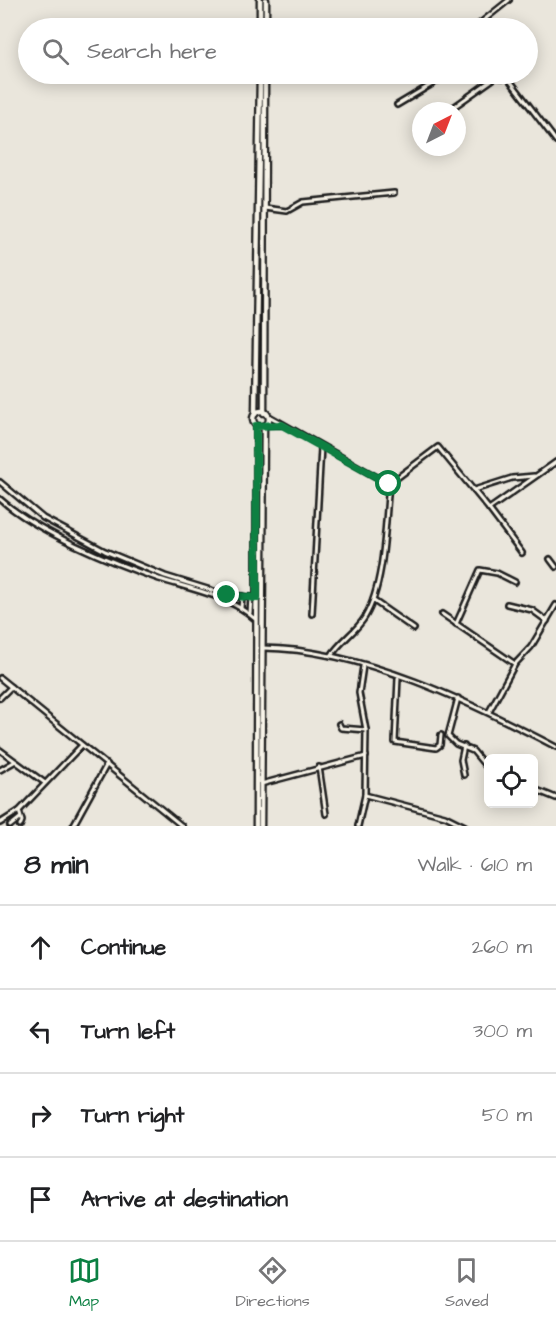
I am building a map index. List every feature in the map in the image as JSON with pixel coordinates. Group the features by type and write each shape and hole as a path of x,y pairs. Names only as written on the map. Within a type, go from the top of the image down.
{"street":[{"path":"260,0 260,18"},
{"path":"266,0 266,18"},
{"path":"486,18 509,0"},
{"path":"256,826 257,620 254,597 256,426 253,419 255,414 260,84"},
{"path":"261,826 261,648 266,414 265,84"},
{"path":"398,105 433,84"},
{"path":"460,102 485,84"},
{"path":"513,84 556,141"},
{"path":"265,208 287,210 303,202 394,193"},
{"path":"255,414 266,414 389,484"},
{"path":"256,426 282,425"},
{"path":"312,614 321,447"},
{"path":"331,656 364,620 374,601 389,484 438,447 489,509 522,554"},
{"path":"489,509 556,462"},
{"path":"474,490 512,478 536,476"},
{"path":"0,482 27,507 43,518 105,551 165,576 227,595 254,597"},
{"path":"0,499 31,521 118,564 241,608 257,620"},
{"path":"550,559 556,567"},
{"path":"456,624 480,570 497,573 515,582"},
{"path":"241,608 242,596"},
{"path":"250,614 254,597"},
{"path":"374,601 414,629"},
{"path":"507,604 532,610 547,621"},
{"path":"489,712 514,664 531,647 556,605"},
{"path":"442,614 514,664"},
{"path":"261,648 289,649 331,656 363,666 458,698 556,747"},
{"path":"358,826 365,795 366,730 359,693 363,666"},
{"path":"0,678 182,826"},
{"path":"398,678 395,742 436,748 440,745 441,735"},
{"path":"0,698 11,687"},
{"path":"458,698 448,736 456,744 473,752 484,764"},
{"path":"339,724 341,728 366,730"},
{"path":"0,823 19,811 82,745"},
{"path":"464,746 461,760 464,775"},
{"path":"0,750 45,783"},
{"path":"261,784 366,756"},
{"path":"0,770 14,762"},
{"path":"73,826 107,764"},
{"path":"319,767 326,814"},
{"path":"538,791 556,798"},
{"path":"365,795 445,816 465,826"},
{"path":"19,811 22,821 20,826"},
{"path":"10,826 20,818"}],"route":[{"path":"227,595 257,598 256,426 282,425 389,484"}]}
